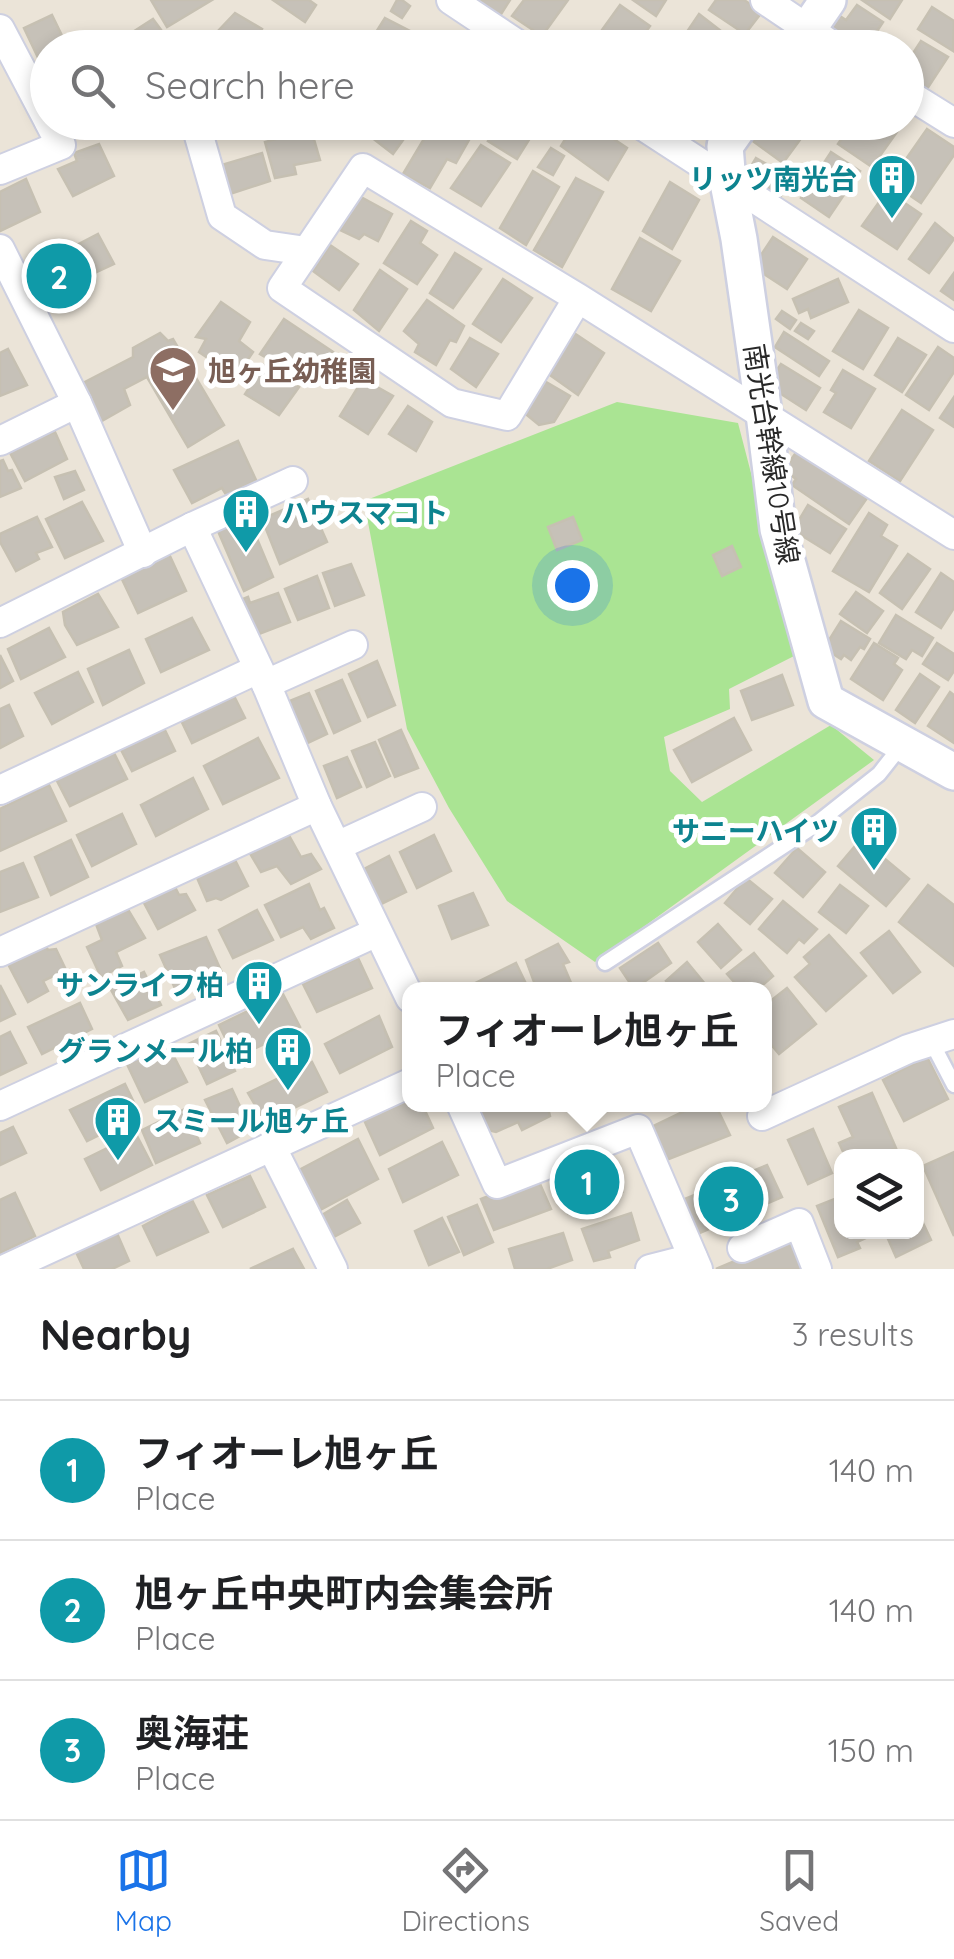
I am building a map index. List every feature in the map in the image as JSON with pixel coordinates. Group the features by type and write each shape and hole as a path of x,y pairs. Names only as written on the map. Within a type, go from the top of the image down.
{"street":[{"path":"451,0 496,30"},
{"path":"765,0 800,30"},
{"path":"817,30 828,0"},
{"path":"0,29 30,86"},
{"path":"924,105 954,124"},
{"path":"0,170 60,144 58,140"},
{"path":"201,140 222,216 265,244 306,251"},
{"path":"664,140 954,328"},
{"name":"南光台幹線10号線","path":"729,140 725,146 728,183 778,528 826,701 954,772"},
{"path":"578,298 507,416 452,403 282,288 363,168 578,298 954,534"},
{"path":"2,258 77,403 143,553"},
{"path":"0,441 77,403"},
{"path":"0,623 293,480"},
{"path":"192,528 317,806 402,982"},
{"path":"0,790 262,677 353,645"},
{"path":"0,952 317,806"},
{"path":"337,846 422,808"},
{"path":"0,1106 377,932"},
{"path":"772,1112 943,1037"},
{"path":"6,1269 402,1087"},
{"path":"465,1112 498,1184 638,1129 696,1264 650,1269"},
{"path":"762,1116 771,1112"},
{"path":"272,1146 333,1269"},
{"path":"742,1248 799,1223 818,1269"}],"lane":[{"path":"605,963 811,828 879,774 903,744"},
{"path":"943,1037 954,1085"}],"green space":[{"path":"617,402 738,423 798,654 729,689 730,709 664,737 670,771 702,802 831,725 874,760 595,962 507,901 449,808 407,729 364,501"}],"building":[{"path":"151,0 212,0 167,27"},
{"path":"273,0 309,0 316,5 305,22"},
{"path":"397,0 410,6 402,18 391,11"},
{"path":"482,0 510,0 498,19 478,5"},
{"path":"524,0 568,0 546,30 533,30 512,16"},
{"path":"633,0 666,0 656,16"},
{"path":"716,0 744,0 762,12 748,30 739,30 709,10"},
{"path":"862,0 902,0 890,19"},
{"path":"620,5 650,26 647,30 602,30"},
{"path":"857,5 883,22 878,30 824,28 835,13 846,20"},
{"path":"932,7 954,21 953,51 924,30 918,29"},
{"path":"235,13 262,29 261,30 219,30"},
{"path":"699,14 720,30 688,30"},
{"path":"52,15 59,30 30,30 30,41 24,28"},
{"path":"385,18 408,30 377,30"},
{"path":"153,19 161,30 136,30"},
{"path":"924,43 948,57 924,91"},
{"path":"927,129 954,147 954,155 921,203 890,182 919,140 924,140"},
{"path":"314,140 320,160 294,165 296,174 275,178 265,142"},
{"path":"375,140 403,140 393,154"},
{"path":"423,140 469,140 456,163 447,159 430,188 403,174"},
{"path":"489,140 529,140 517,159"},
{"path":"565,140 615,140 627,148 608,180 561,146"},
{"path":"751,140 800,140 783,163"},
{"path":"841,140 891,140 872,167 838,144"},
{"path":"99,144 114,176 73,196 58,169 77,161 74,153"},
{"path":"481,145 510,163 481,206 451,188"},
{"path":"551,148 564,156 553,175 538,167"},
{"path":"831,152 860,171 829,217 801,198"},
{"path":"262,153 270,181 227,195 218,166"},
{"path":"756,158 792,179 775,205 740,184"},
{"path":"533,171 559,187 526,245 500,228"},
{"path":"576,178 603,192 562,267 534,250"},
{"path":"26,179 40,212 0,231 0,192"},
{"path":"670,182 699,200 672,249 643,231"},
{"name":"リッツ南光台","path":"887,191 921,214 897,249 862,226"},
{"path":"361,197 392,214 378,241 364,234 359,239 340,230"},
{"path":"411,221 427,231 420,243 437,255 417,284 384,263"},
{"path":"935,223 954,239 929,273 909,259"},
{"path":"98,234 114,264 77,281 83,295 48,311 27,271"},
{"path":"773,237 807,259 787,289 753,267"},
{"path":"640,238 680,261 651,311 612,289"},
{"path":"330,245 358,264 339,290 313,271"},
{"path":"455,253 481,269 453,308 430,293"},
{"path":"380,270 407,289 379,331 354,310"},
{"path":"954,273 954,300 941,291"},
{"path":"503,279 532,298 501,342 473,324"},
{"path":"838,279 848,302 811,318 808,309 799,313 793,299"},
{"path":"427,300 464,326 456,342 450,340 436,365 415,352 419,344 404,331"},
{"path":"221,302 250,322 239,341 253,352 236,377 199,352 206,339 196,337"},
{"path":"859,310 888,328 863,369 833,351"},
{"path":"782,311 796,320 790,329 776,319"},
{"path":"284,319 333,352 322,371 309,363 298,376 260,354"},
{"path":"801,323 814,331 808,339 795,331"},
{"path":"784,332 829,361 819,376 775,347"},
{"name":"旭ヶ丘幼稚園","path":"160,333 168,341 173,339 224,425 188,447 147,377 124,389 130,405 100,422 81,384 133,357 133,348"},
{"path":"574,333 604,353 578,395 547,373"},
{"path":"470,338 498,354 476,387 451,369"},
{"path":"898,338 926,355 902,392 875,375"},
{"path":"938,347 954,358 954,372 929,410 906,395"},
{"path":"8,349 27,385 0,396 0,353"},
{"path":"781,364 820,388 806,410 767,385"},
{"path":"264,365 299,387 279,415 245,394"},
{"path":"843,370 875,389 851,428 824,412 836,393 831,390"},
{"path":"363,379 393,396 368,434 340,416"},
{"path":"541,379 570,396 554,422 539,425 522,411"},
{"path":"954,397 954,427 940,418"},
{"path":"408,406 432,422 416,451 389,434"},
{"path":"902,410 933,430 900,481 869,461"},
{"path":"36,431 39,438 55,432 67,459 25,481 6,445"},
{"path":"238,441 256,480 227,496 222,488 192,503 174,470"},
{"path":"797,451 867,498 849,524 792,485 796,479 784,470"},
{"path":"0,461 21,488 0,497"},
{"path":"75,471 84,490 64,499 55,477"},
{"path":"308,499 327,542 280,564 262,519"},
{"path":"82,502 103,541 65,558 46,519"},
{"path":"808,505 846,529 830,553 793,530"},
{"path":"869,513 887,525 881,536 897,546 869,592 833,571"},
{"path":"37,517 52,547 36,553 39,559 16,571 0,542 0,534"},
{"name":"ハウスマコト","path":"248,517 273,577 244,591 218,531"},
{"path":"573,517 582,540 557,550 548,527"},
{"path":"732,546 741,567 722,576 713,555"},
{"path":"169,554 186,591 138,613 121,577"},
{"path":"908,554 930,569 902,609 880,593"},
{"path":"351,564 364,595 335,606 323,573"},
{"path":"941,573 954,582 954,608 941,628 916,612"},
{"path":"317,576 329,608 298,620 285,589"},
{"path":"856,592 883,611 867,633 840,614"},
{"path":"278,593 290,622 251,637 238,601 248,597 250,603"},
{"path":"98,594 118,627 77,645 65,625 63,612"},
{"path":"896,615 933,638 922,656 912,650 906,659 879,643"},
{"path":"192,618 209,650 161,672 146,639"},
{"path":"841,621 870,639 851,660 844,655 841,659 824,648"},
{"path":"49,628 65,657 21,679 8,649"},
{"path":"874,643 898,658 894,664 902,670 883,700 851,679"},
{"path":"937,643 954,654 954,671 948,680 923,664"},
{"path":"129,650 144,683 103,705 88,669"},
{"path":"0,655 13,681 0,688"},
{"path":"377,661 395,705 368,717 349,674"},
{"path":"78,672 93,702 52,724 35,693"},
{"path":"920,674 939,687 915,723 896,710"},
{"path":"782,675 793,705 752,720 741,691"},
{"path":"342,680 360,721 334,733 316,691"},
{"path":"230,688 245,718 192,743 178,714"},
{"path":"950,692 954,695 954,743 928,726"},
{"path":"309,693 327,734 299,747 280,705"},
{"path":"9,705 23,736 0,748 0,709"},
{"path":"734,718 751,750 692,782 674,750"},
{"path":"160,720 175,751 132,771 116,740"},
{"path":"401,730 418,768 395,777 379,740"},
{"path":"258,738 279,778 223,804 204,766"},
{"path":"375,742 390,776 367,787 352,751"},
{"path":"110,745 127,779 70,806 53,773"},
{"path":"347,757 361,787 337,798 324,766"},
{"path":"193,778 208,809 156,836 141,805"},
{"path":"49,785 66,821 0,851 0,809"},
{"path":"122,814 136,844 92,866 77,835"},
{"path":"286,830 301,857 311,854 321,869 291,884 277,866 261,872 248,850"},
{"path":"434,835 451,871 417,888 400,852"},
{"name":"サニーハイツ","path":"861,839 909,879 886,906 838,866"},
{"path":"71,840 88,877 51,895 35,857"},
{"path":"797,848 825,872 803,897 775,873"},
{"path":"389,856 406,892 379,905 362,870"},
{"path":"234,858 248,886 221,900 207,901 195,873"},
{"path":"23,863 38,897 0,912 0,872"},
{"path":"746,878 772,899 750,924 725,903"},
{"path":"309,884 320,910 324,908 334,928 311,939 303,927 281,937 265,905"},
{"path":"174,885 179,895 186,894 195,910 158,929 143,901"},
{"path":"840,885 868,906 846,933 819,912"},
{"path":"928,885 954,905 954,966 899,922"},
{"path":"473,893 488,925 452,939 439,906"},
{"path":"783,901 817,929 804,943 799,939 787,953 759,929"},
{"path":"127,908 145,938 116,952 122,966 101,977 87,947 102,940 96,924"},
{"path":"257,910 273,940 233,958 219,930"},
{"path":"718,924 741,950 721,968 698,942"},
{"path":"889,931 920,972 893,993 861,953"},
{"path":"829,935 866,976 826,1011 795,977 810,964 804,957"},
{"path":"206,937 223,975 177,993 160,955"},
{"path":"658,943 671,963 644,982 629,982 620,968"},
{"path":"558,944 569,962 563,964 571,982 534,982 526,960"},
{"path":"45,945 48,950 56,949 66,970 43,981 48,991 28,1002 8,964"},
{"path":"754,953 773,976 766,982 734,982 727,974"},
{"path":"358,958 372,988 317,1012 303,984"},
{"path":"687,962 703,982 667,982"},
{"path":"516,963 525,982 477,982"},
{"path":"144,972 161,1005 128,1020 110,988"},
{"path":"0,985 15,1014 0,1021"},
{"path":"787,988 816,1024 779,1054 772,1046 772,1000"},
{"name":"サンライフ柏","path":"283,994 300,1027 235,1058 219,1025"},
{"path":"80,1003 92,1029 42,1054 28,1027"},
{"path":"379,1016 392,1047 340,1073 325,1044"},
{"path":"216,1031 235,1071 207,1084 188,1044"},
{"path":"10,1032 26,1063 0,1075 0,1037"},
{"path":"168,1045 187,1082 145,1102 127,1064"},
{"path":"927,1057 948,1099 904,1121 883,1080"},
{"name":"グランメール柏","path":"312,1062 327,1092 265,1122 248,1093"},
{"path":"125,1084 140,1115 87,1141 70,1110"},
{"path":"232,1089 251,1130 227,1143 205,1100"},
{"path":"872,1093 896,1148 842,1149 839,1143 853,1137 839,1107"},
{"path":"402,1103 402,1112 426,1112 433,1128 380,1155 364,1120"},
{"path":"185,1109 200,1143 156,1163 142,1130"},
{"path":"475,1112 549,1112 550,1116 522,1130 518,1122 496,1132 487,1130"},
{"path":"682,1112 719,1112 730,1135 664,1161 649,1128"},
{"path":"13,1127 26,1153 0,1165 0,1133"},
{"path":"813,1129 832,1173 808,1184 788,1140"},
{"name":"スミール旭ヶ丘","path":"136,1134 152,1165 101,1190 85,1159"},
{"path":"358,1139 378,1179 320,1210 299,1170"},
{"path":"442,1142 458,1175 403,1202 389,1169"},
{"path":"606,1151 622,1192 568,1213 552,1171"},
{"path":"954,1152 954,1236 924,1168"},
{"path":"767,1165 782,1197 695,1235 680,1201"},
{"path":"250,1176 265,1207 223,1227 207,1195"},
{"path":"537,1177 551,1209 494,1230 481,1199"},
{"path":"15,1193 35,1236 0,1253 0,1200"},
{"path":"834,1199 834,1239 864,1239 857,1242 860,1248 838,1257 817,1206"},
{"path":"192,1200 208,1232 157,1255 143,1226"},
{"path":"347,1200 360,1223 328,1240 317,1218"},
{"path":"477,1205 493,1242 464,1255 448,1217"},
{"path":"631,1213 639,1240 608,1251 610,1257 594,1261 582,1229"},
{"path":"442,1218 459,1252 429,1265 415,1231"},
{"path":"924,1225 931,1240 896,1257 888,1239 924,1239"},
{"path":"116,1231 129,1261 112,1269 84,1269 76,1252"},
{"path":"563,1233 572,1260 547,1269 515,1269 509,1249"},
{"path":"796,1235 808,1269 716,1269"},
{"path":"293,1249 304,1269 250,1269"}],"place":[{"name":"リッツ南光台","path":"892,220"},
{"name":"旭ヶ丘中央町内会集会所","path":"59,276"},
{"name":"旭ヶ丘幼稚園","path":"173,412"},
{"name":"ハウスマコト","path":"246,554"},
{"name":"サニーハイツ","path":"874,872"},
{"name":"サンライフ柏","path":"259,1026"},
{"name":"グランメール柏","path":"288,1092"},
{"name":"スミール旭ヶ丘","path":"118,1162"},
{"name":"フィオーレ旭ヶ丘","path":"587,1182"},
{"name":"奥海荘","path":"731,1199"}]}
